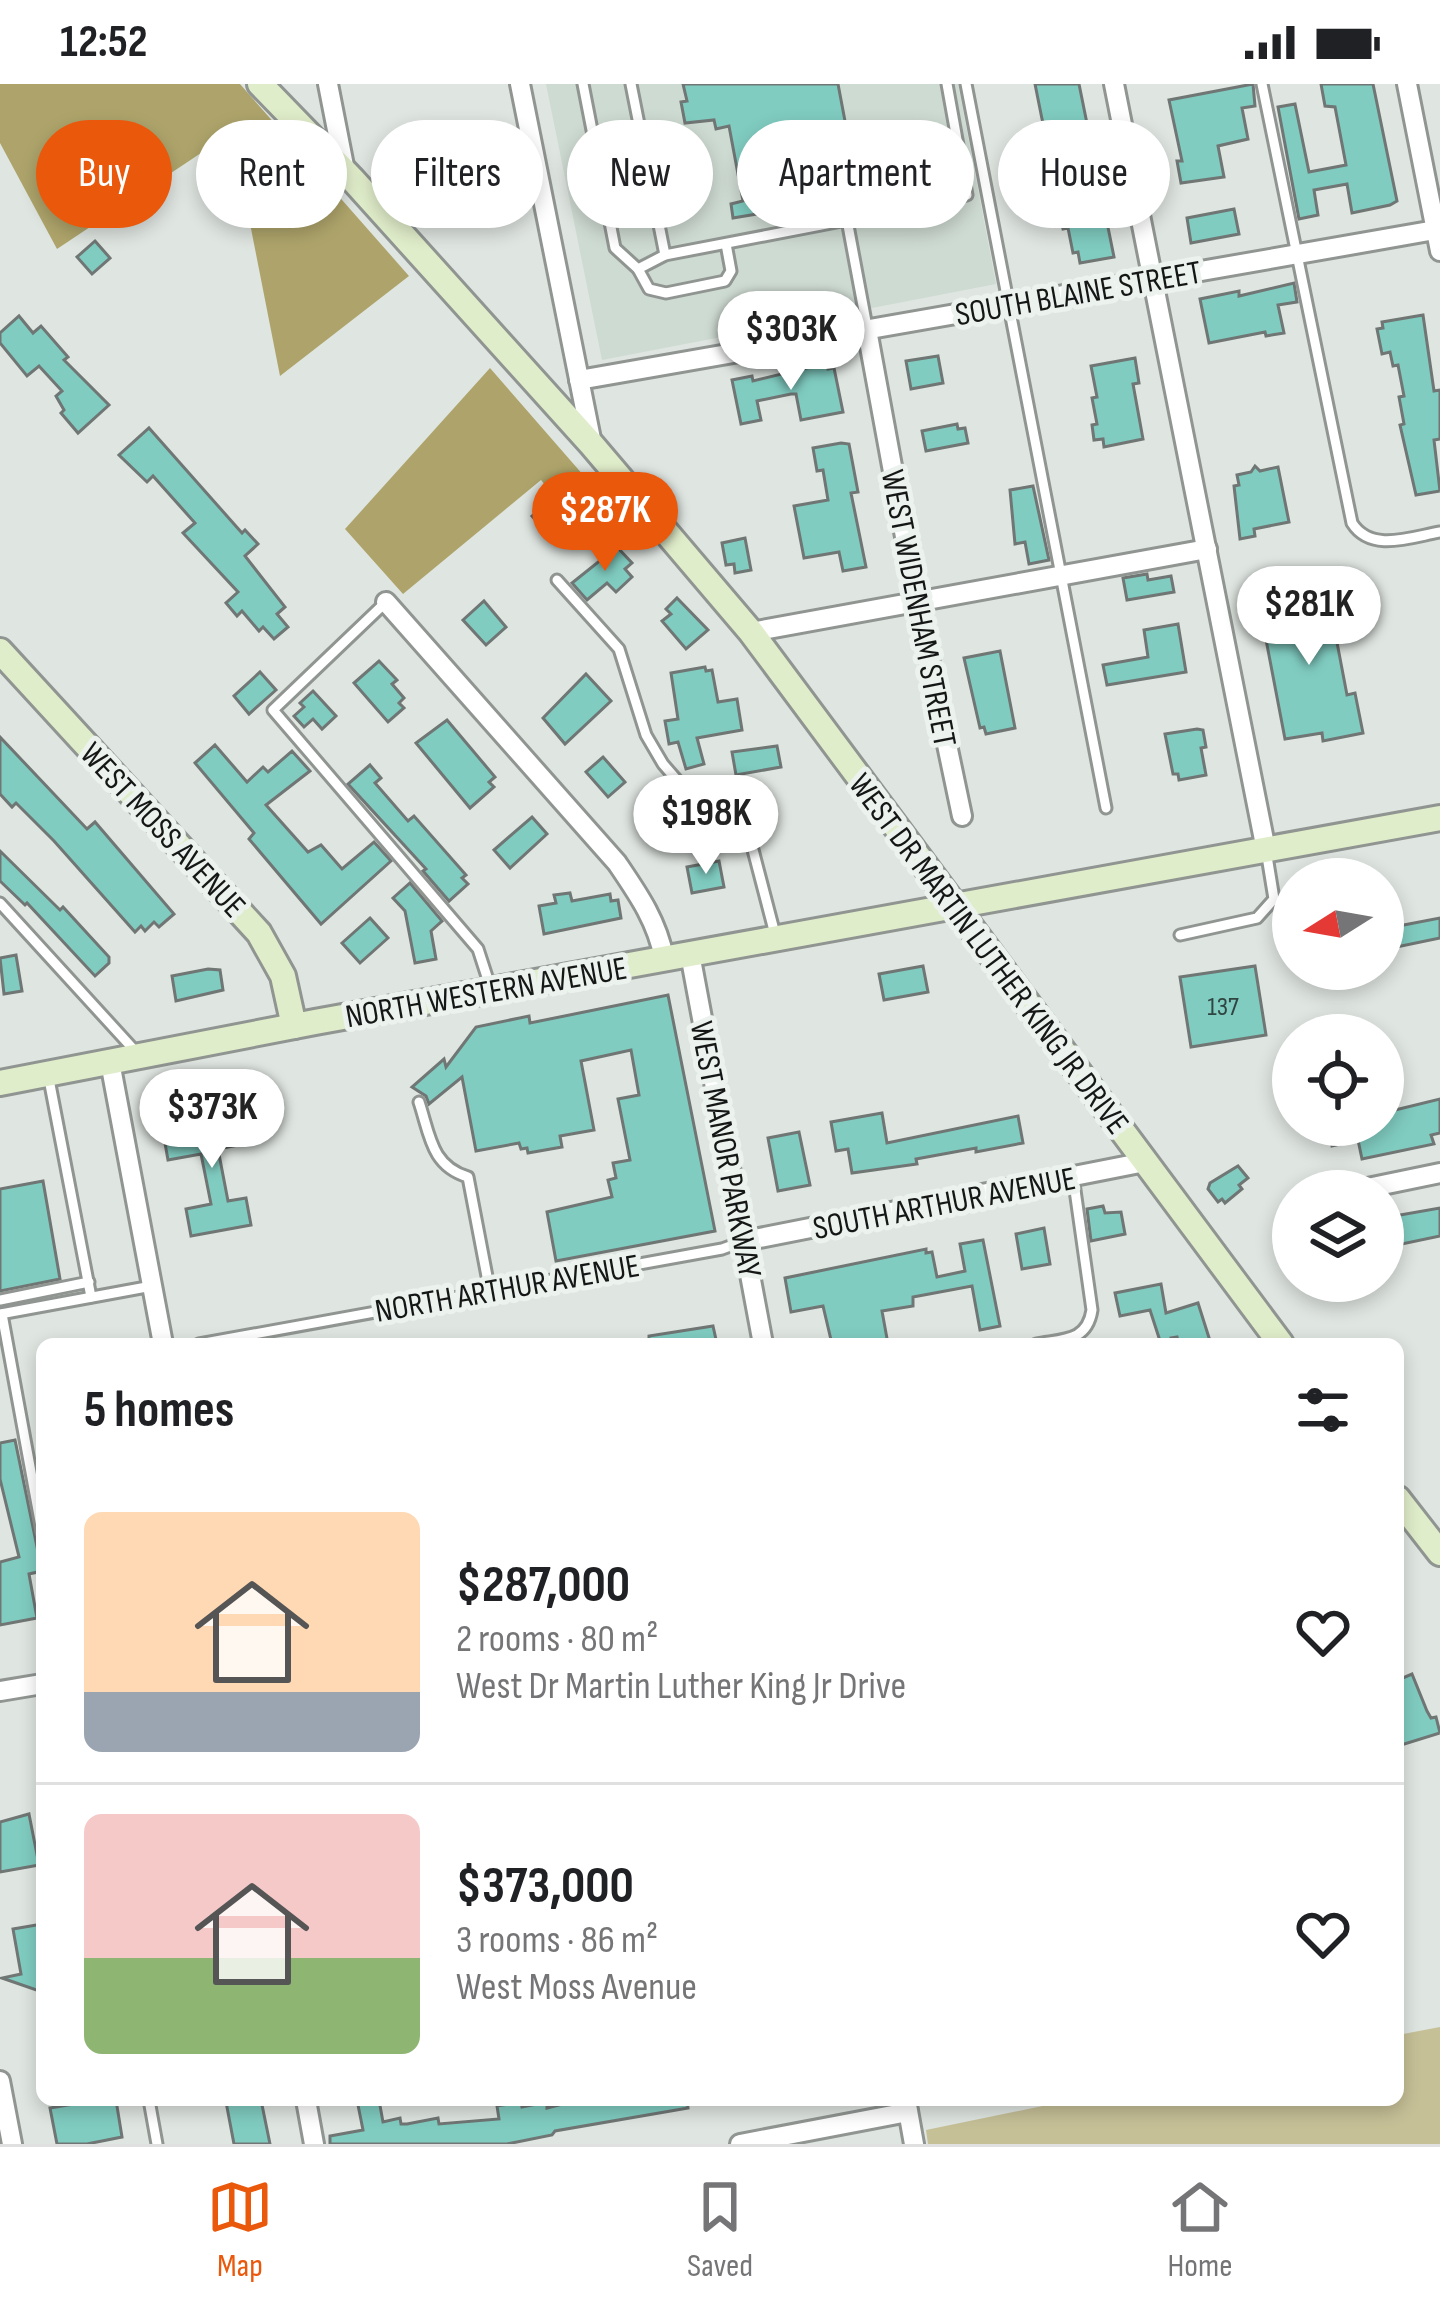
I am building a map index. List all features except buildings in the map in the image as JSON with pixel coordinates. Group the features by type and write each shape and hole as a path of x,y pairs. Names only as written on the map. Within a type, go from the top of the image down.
{"main road":[{"name":"WEST DR MARTIN LUTHER KING JR DRIVE","path":"260,84 295,120"},
{"name":"WEST DR MARTIN LUTHER KING JR DRIVE","path":"347,173 592,445 752,632 1277,1338"},
{"name":"WEST MOSS AVENUE","path":"0,651 259,933 283,976 294,1026"},
{"name":"NORTH WESTERN AVENUE","path":"0,1083 1440,818"},
{"path":"1404,1507 1440,1553"}],"street":[{"path":"328,84 335,120"},
{"path":"520,84 592,445"},
{"path":"1114,84 1266,850"},
{"path":"1406,84 1440,251"},
{"name":"SOUTH BLAINE STREET","path":"579,380 1297,254 1435,216"},
{"name":"WEST WIDENHAM STREET","path":"867,329 962,816"},
{"path":"752,632 1207,549"},
{"path":"386,602 617,863 645,904 664,958"},
{"name":"WEST MANOR PARKWAY","path":"690,954 763,1338"},
{"path":"110,1062 162,1338"},
{"name":"SOUTH ARTHUR AVENUE","path":"744,1241 1145,1162"},
{"path":"1404,1180 1440,1173"},
{"path":"0,1691 36,1685"},
{"path":"0,2081 12,2144"},
{"path":"307,2106 314,2144"},
{"path":"740,2144 907,2106 914,2144"}],"lane":[{"path":"583,84 615,248 638,269 649,289 657,294 724,281 731,271 726,244"},
{"path":"632,84 665,255"},
{"path":"947,84 953,120"},
{"path":"966,84 1106,808"},
{"path":"1262,84 1352,523 1372,541 1440,532"},
{"path":"638,269 665,255 807,228"},
{"path":"848,228 867,329"},
{"path":"557,580 619,649 646,735 671,775 710,818 752,845 776,938"},
{"path":"386,602 273,710 478,949 490,990"},
{"path":"1180,935 1256,918 1274,898 1266,850"},
{"path":"0,903 140,1056"},
{"path":"48,1074 91,1297"},
{"path":"419,1102 433,1154 451,1172 468,1177 490,1292"},
{"path":"1070,1338 1081,1336 1090,1327 1092,1310 1073,1176"},
{"name":"NORTH ARTHUR AVENUE","path":"233,1338 722,1249 744,1241"},
{"path":"0,1300 89,1282"},
{"path":"36,1500 1,1314 152,1286"},
{"path":"150,2106 157,2144"}],"shaded area":[{"path":"0,84 240,84 272,120 196,120 196,156 172,172 172,120 36,120 36,210 0,143"},
{"path":"546,84 958,84 965,120 737,120 737,228 974,228 974,168 996,284 602,360 575,228 713,228 713,120 567,120 567,188"},
{"path":"347,206 409,276 280,376 251,228 347,228"},
{"path":"46,228 88,228 57,249"},
{"path":"490,368 625,523 597,550 541,480 403,594 345,529"},
{"path":"1440,2027 1440,2144 928,2144 926,2130 1043,2106 1404,2106 1404,2034"}]}
